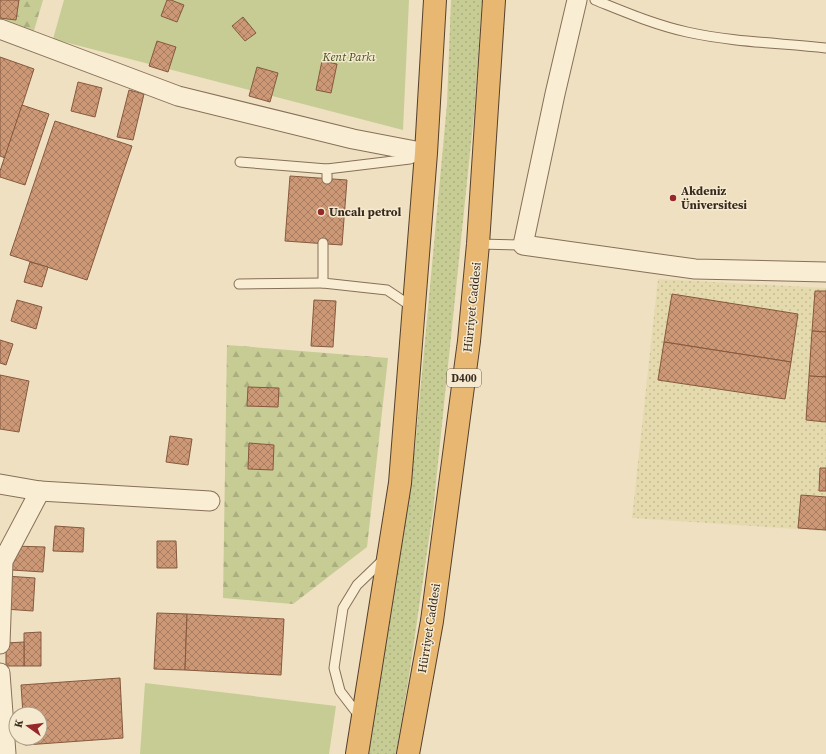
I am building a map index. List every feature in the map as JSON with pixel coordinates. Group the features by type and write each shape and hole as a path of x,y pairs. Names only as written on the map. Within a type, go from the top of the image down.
{"highway":[{"path":"357,754 400,483 426,153 435,0"},
{"name":"Hürriyet Caddesi","path":"408,754 432,621 469,341 478,244 494,0"}],"street":[{"path":"577,0 555,94 523,245 695,269 826,272"},
{"path":"0,29 178,96 354,139 426,153"},
{"path":"0,484 40,492 210,501"},
{"path":"0,644 3,560 40,492"},
{"path":"0,672 6,754"}],"lane":[{"path":"595,0 642,19 686,32 736,40 826,48"},
{"path":"240,162 327,169 410,158 426,153"},
{"path":"327,169 327,179"},
{"path":"322,283 324,243"},
{"path":"478,244 523,245"},
{"path":"239,284 322,283 387,290 414,308"},
{"path":"362,721 340,691 334,668 344,608 357,585 388,556"}],"shaded area":[{"path":"658,279 826,288 826,531 632,518"}],"green space":[{"path":"0,0 43,0 33,34 0,29"},
{"name":"Kent Parkı","path":"64,0 409,0 403,130 53,39"},
{"path":"451,0 482,0 474,114 433,511 396,754 367,754 415,448 447,104"},
{"path":"227,345 388,358 367,547 293,604 223,598"},
{"path":"145,683 336,706 329,754 140,754"}],"building":[{"path":"0,0 19,0 16,20 0,18"},
{"path":"167,0 184,5 177,22 161,16"},
{"path":"243,17 256,33 245,41 232,26"},
{"path":"157,41 176,47 168,72 149,66"},
{"path":"0,57 34,69 5,158 0,156"},
{"path":"322,61 337,64 331,93 316,90"},
{"path":"257,67 278,73 270,102 249,96"},
{"path":"78,82 102,88 95,117 71,111"},
{"path":"129,90 144,94 133,140 117,137"},
{"path":"22,105 49,114 25,185 0,177 0,171"},
{"path":"55,121 132,146 87,280 10,255"},
{"path":"290,176 347,180 342,245 285,241"},
{"path":"30,262 48,267 42,287 24,282"},
{"path":"815,291 826,291 826,332 812,331"},
{"path":"672,294 798,314 791,362 664,342"},
{"path":"17,300 42,307 36,329 11,321"},
{"path":"314,300 336,301 333,347 311,346"},
{"path":"812,331 826,332 826,377 809,376"},
{"path":"0,340 13,344 6,365 0,363"},
{"path":"664,342 791,362 785,399 658,380"},
{"path":"0,375 29,381 19,432 0,429"},
{"path":"809,376 826,377 826,422 806,420"},
{"path":"248,387 279,388 278,407 247,406"},
{"path":"170,436 192,439 188,465 166,462"},
{"path":"249,443 274,445 273,470 248,469"},
{"path":"820,468 826,468 826,491 819,491"},
{"path":"801,495 826,497 826,530 798,528"},
{"path":"55,526 84,528 83,552 53,551"},
{"path":"157,541 176,541 177,568 157,568"},
{"path":"14,546 45,547 43,572 12,570"},
{"path":"6,576 35,578 33,611 5,609"},
{"path":"157,613 187,614 185,670 154,669"},
{"path":"187,614 284,619 281,675 185,670"},
{"path":"41,632 41,666 24,666 24,633"},
{"path":"24,642 24,666 6,666 6,643"},
{"path":"120,678 123,738 48,743 48,706 22,706 21,685"}],"place":[{"name":"Akdeniz Üniversitesi","path":"673,198"},
{"name":"Uncalı petrol","path":"321,212"}]}
